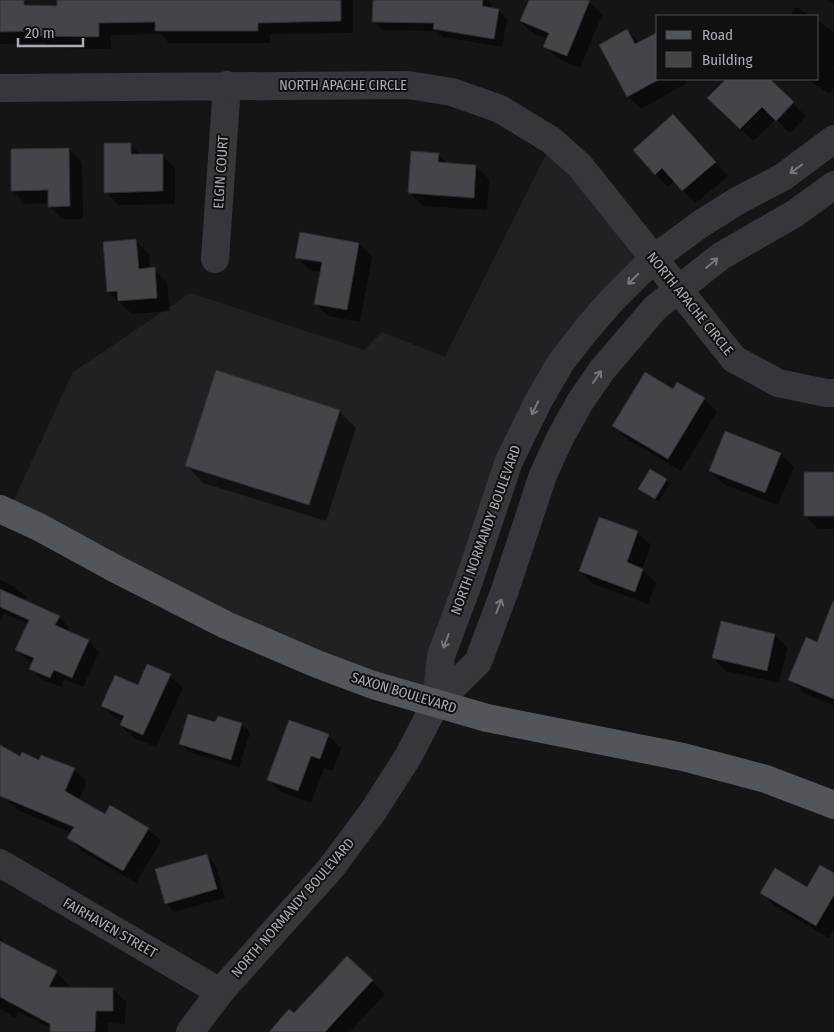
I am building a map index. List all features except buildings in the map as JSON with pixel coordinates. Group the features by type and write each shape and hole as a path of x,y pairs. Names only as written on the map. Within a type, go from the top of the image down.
{"main road":[{"name":"SAXON BOULEVARD","path":"0,509 40,527 114,568 226,625 317,664 374,685 487,718 683,757 766,779 834,805"}],"street":[{"name":"ELGIN COURT","path":"215,259 227,85"},
{"name":"NORTH APACHE CIRCLE","path":"0,88 408,85 452,92 500,110 551,140 580,166 734,359 778,383 834,393"},
{"name":"NORTH NORMANDY BOULEVARD","path":"436,703 441,656 513,452 539,400 562,362 612,300 654,258 739,200 783,178 834,139"},
{"name":"NORTH NORMANDY BOULEVARD","path":"190,1032 220,992 331,868 374,810 409,754 436,703 478,662 505,590 543,475 560,438 580,402 602,370 655,308 721,256 794,214 834,186"},
{"name":"FAIRHAVEN STREET","path":"0,863 220,992"}],"shaded area":[{"path":"547,152 572,175 638,257 578,321 426,687 321,652 230,613 13,502 73,372 190,293 364,350 382,332 445,357"}]}
